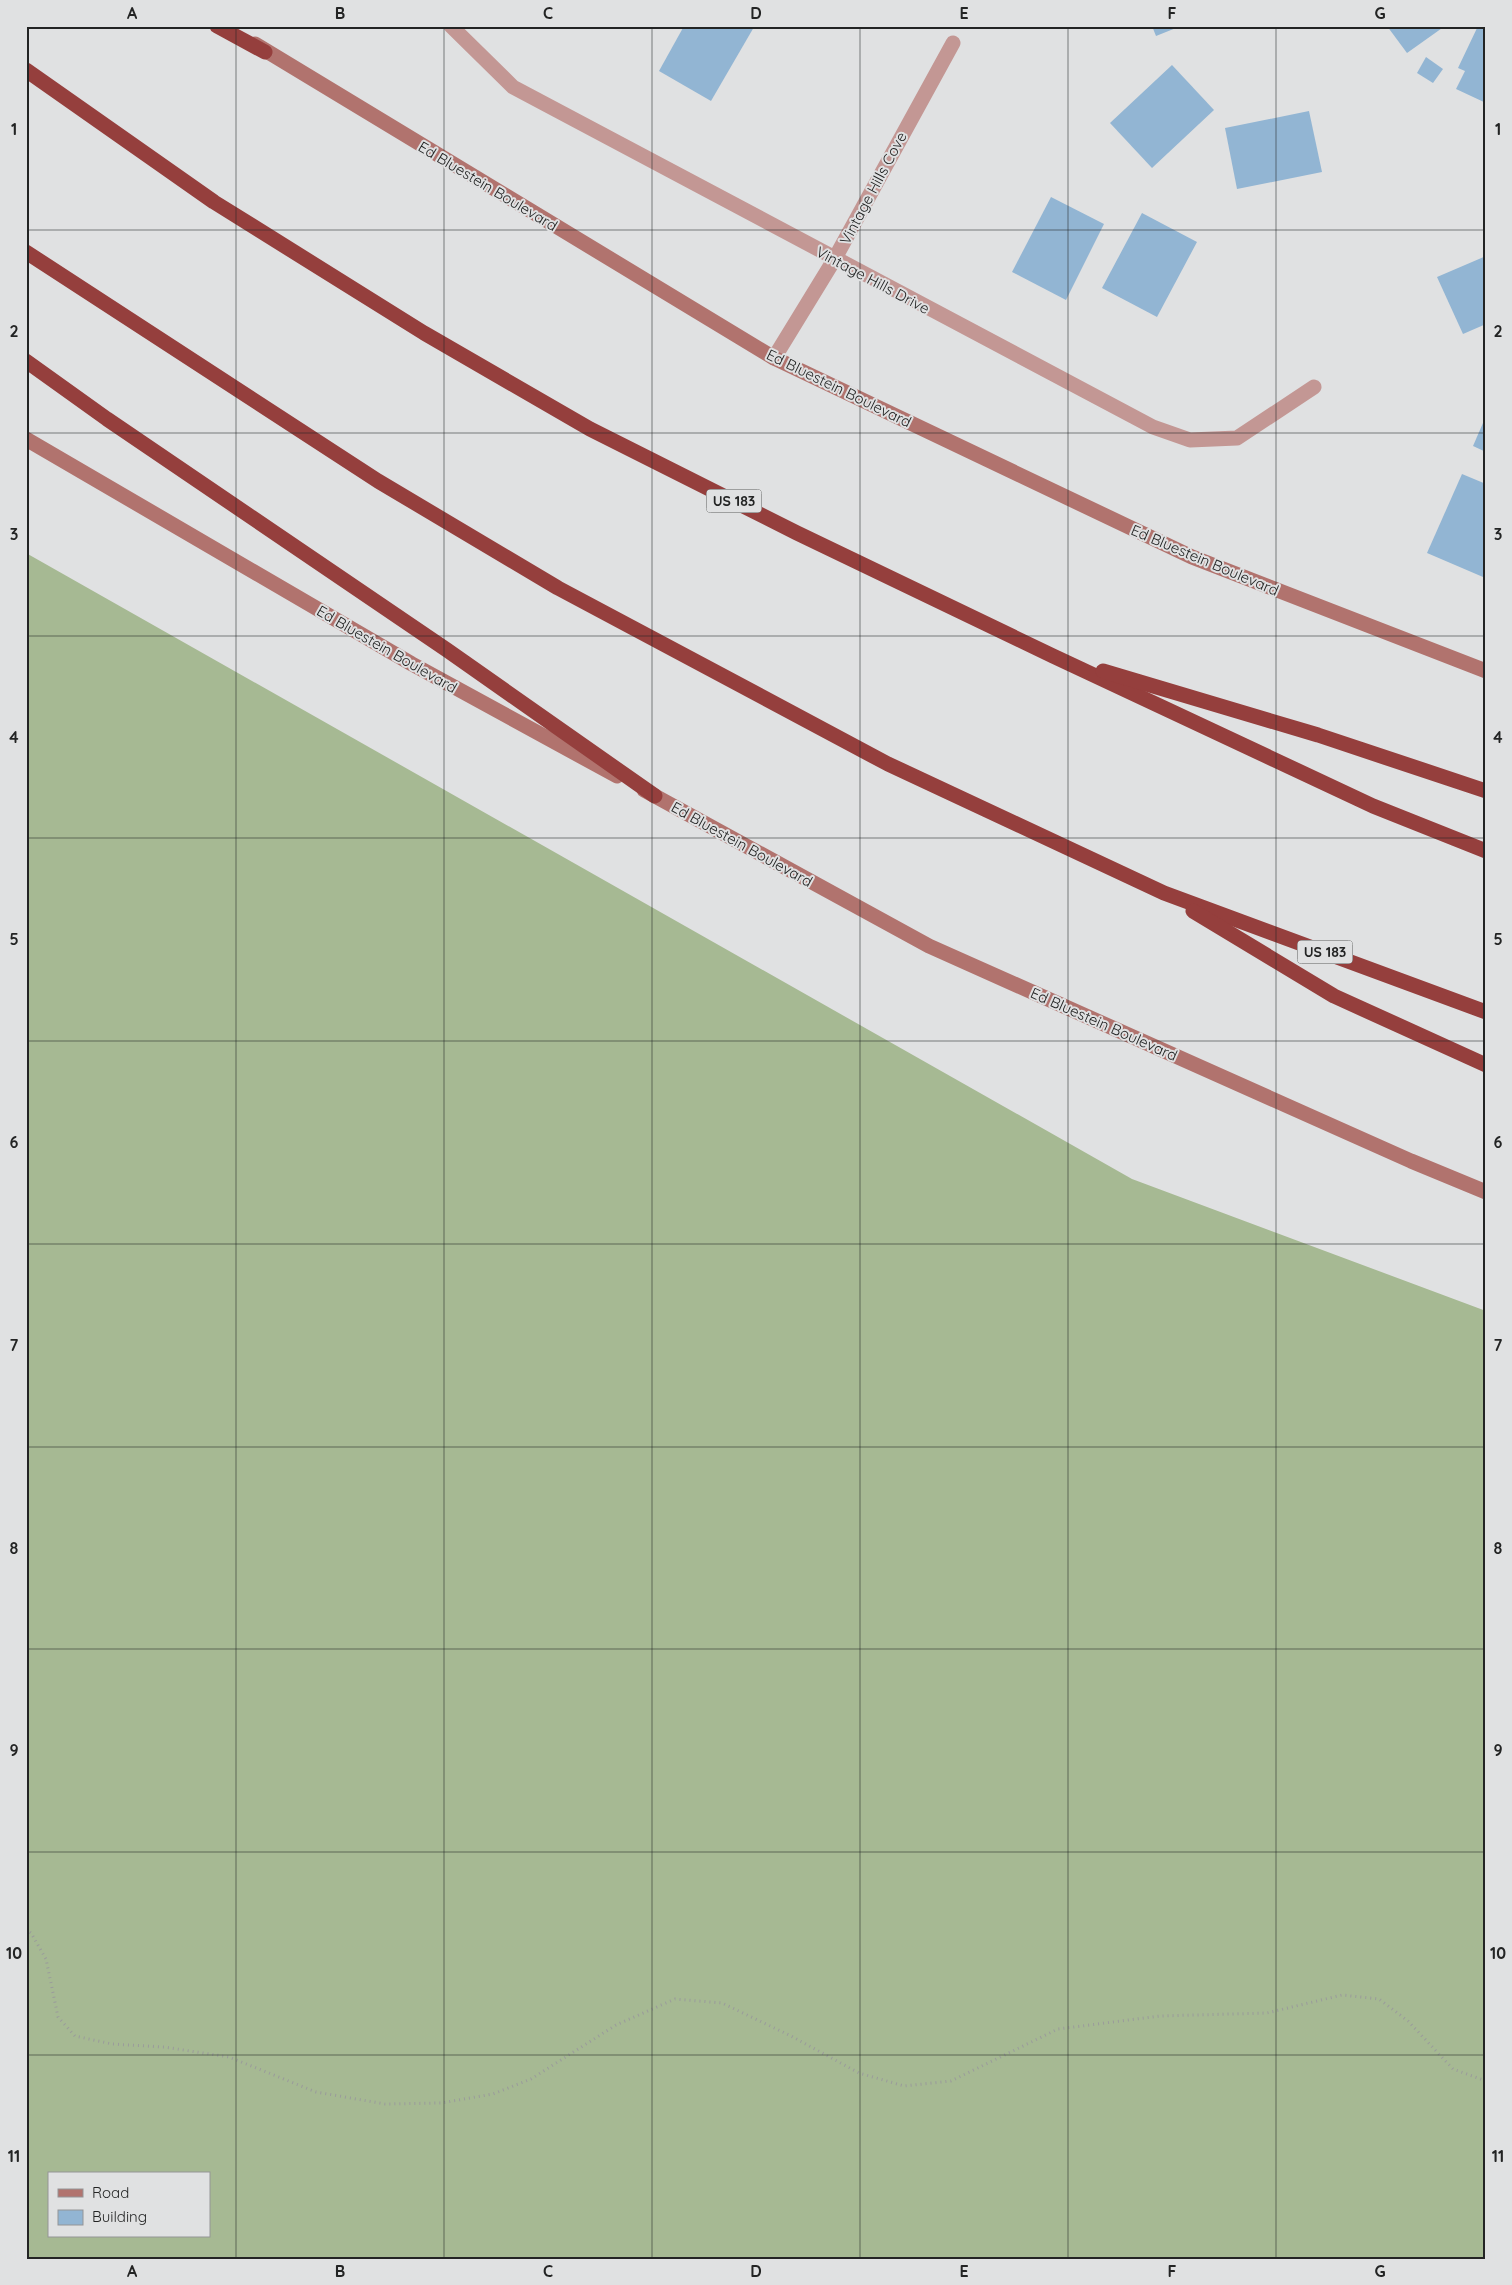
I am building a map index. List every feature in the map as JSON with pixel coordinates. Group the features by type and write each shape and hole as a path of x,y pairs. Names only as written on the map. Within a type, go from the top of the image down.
{"highway":[{"path":"217,26 265,52"},
{"name":"US 183","path":"26,70 214,202 457,352 590,429 797,533 1053,656 1373,806 1486,851"},
{"name":"US 183","path":"26,252 378,481 558,588 888,764 1164,893 1486,1012"},
{"path":"26,361 115,424 447,650 655,796"},
{"path":"1053,656 1318,735 1486,791"},
{"path":"1164,893 1334,996 1486,1065"}],"main road":[{"name":"Ed Bluestein Boulevard","path":"232,26 265,52 774,358 1192,557 1486,671"},
{"name":"Ed Bluestein Boulevard","path":"26,439 412,664 929,946 1411,1161 1486,1192"}],"street":[{"name":"Vintage Hills Drive","path":"451,26 513,87 834,260 1152,427 1190,440 1237,438 1314,387"},
{"name":"Vintage Hills Cove","path":"774,358 834,260 953,43"}],"path":[{"path":"26,1929 31,1933 46,1959 58,2017 75,2036 112,2044 164,2047 229,2057 316,2092 385,2104 441,2103 493,2094 530,2079 616,2025 676,1999 722,2003 791,2036 859,2073 904,2086 951,2081 1058,2029 1160,2016 1267,2013 1342,1995 1379,1999 1408,2021 1453,2069 1486,2081"}],"green space":[{"path":"26,553 1132,1179 1486,1311 1486,2259 26,2259"}],"building":[{"path":"684,26 754,27 711,101 659,71"},
{"path":"1152,26 1181,26 1156,36"},
{"path":"1387,26 1445,26 1407,53"},
{"path":"1478,26 1486,26 1486,103 1456,89 1465,71 1458,68"},
{"path":"1426,57 1443,69 1433,83 1417,73"},
{"path":"1172,65 1214,110 1152,168 1110,123"},
{"path":"1309,111 1322,172 1237,189 1225,128"},
{"path":"1051,197 1104,224 1066,300 1012,272"},
{"path":"1142,213 1197,242 1157,317 1102,288"},
{"path":"1486,256 1486,324 1463,334 1437,277"},
{"path":"1486,416 1486,452 1473,446"},
{"path":"1462,474 1486,484 1486,572 1483,577 1427,553"}]}
